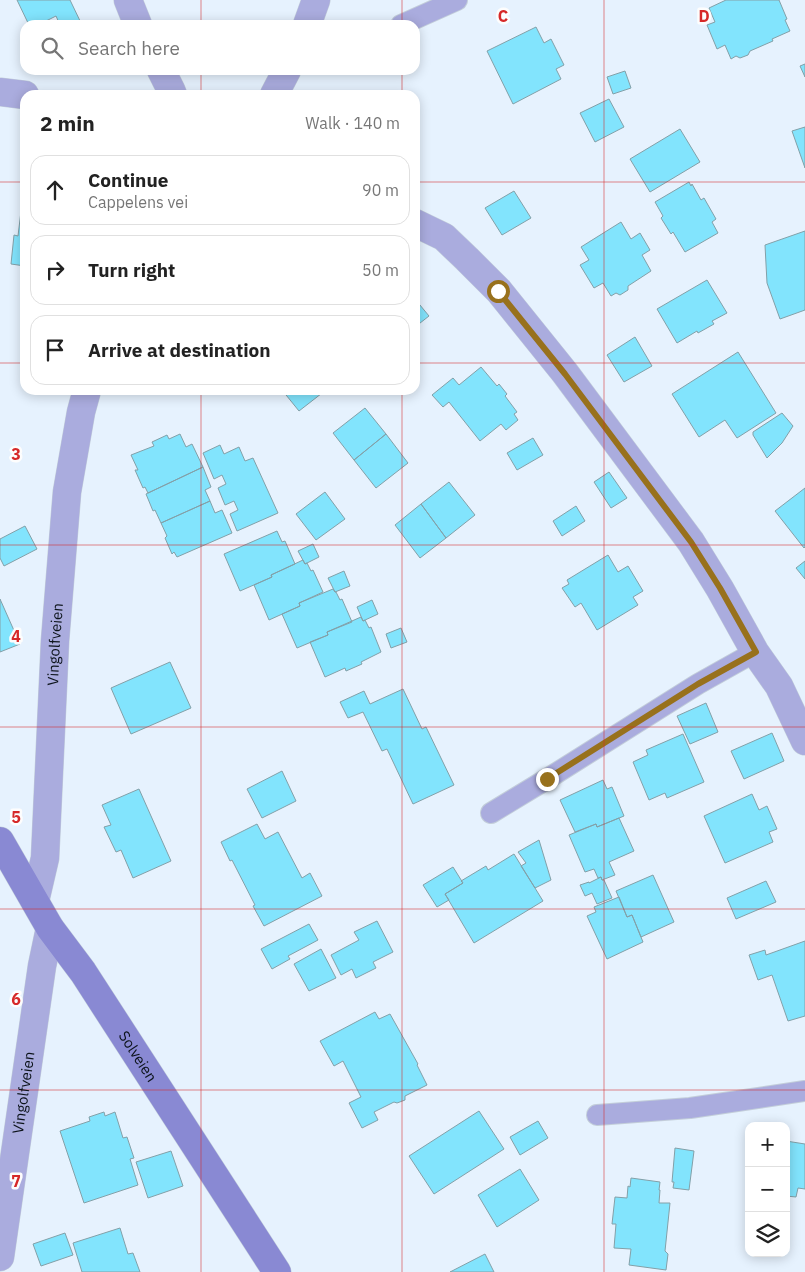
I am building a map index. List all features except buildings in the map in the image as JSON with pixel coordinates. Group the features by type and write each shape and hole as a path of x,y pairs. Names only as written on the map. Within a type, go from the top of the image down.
{"street":[{"path":"128,0 136,20"},
{"path":"164,75 171,90"},
{"path":"277,90 284,75"},
{"path":"0,92 20,94"},
{"path":"420,225 444,237 498,291 565,374 691,542 720,588 756,652 779,686 805,741"},
{"name":"Vingolfveien","path":"35,901 45,858 55,641 67,492 86,395"},
{"name":"Solveien","path":"0,841 50,928 88,980 278,1272"},
{"name":"Vingolfveien","path":"0,1257 42,966 50,928"}],"lane":[{"path":"412,20 456,0"},
{"path":"491,813 698,684 756,652"},
{"path":"598,1114 690,1108 805,1091"}],"route":[{"path":"498,291 565,374 691,542 720,588 756,652 698,684 547,779"}]}
